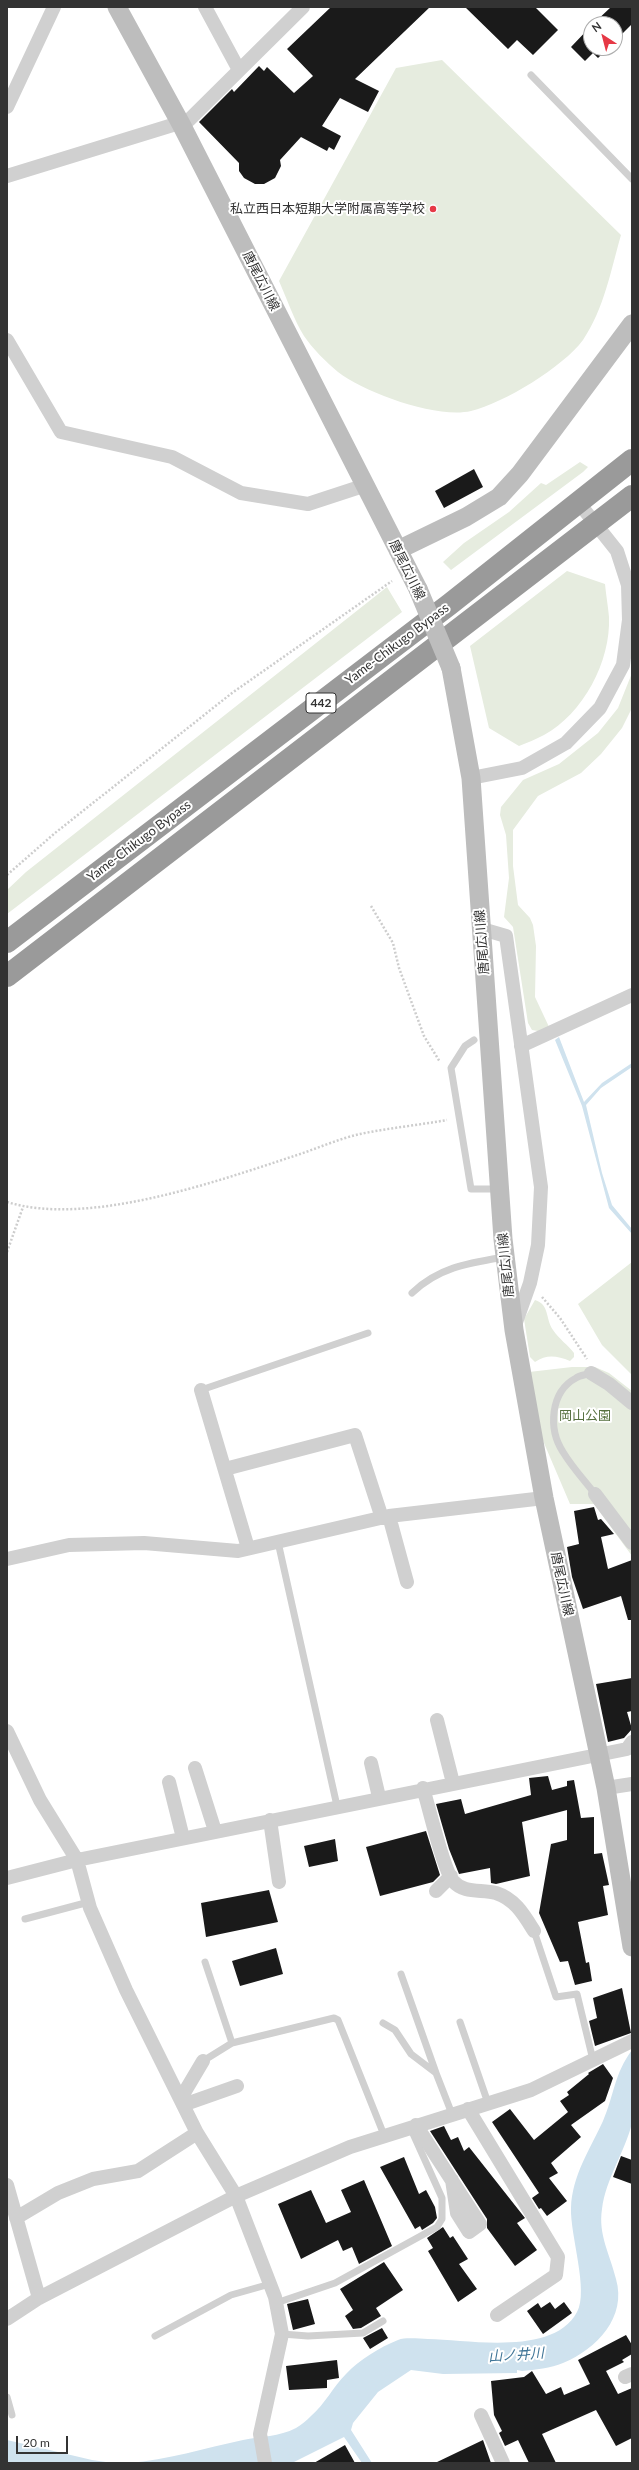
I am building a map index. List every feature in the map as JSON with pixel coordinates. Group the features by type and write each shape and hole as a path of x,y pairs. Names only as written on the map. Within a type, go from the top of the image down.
{"highway":[{"name":"Yame-Chikugo Bypass","path":"7,942 450,604 632,460"},
{"name":"Yame-Chikugo Bypass","path":"7,976 632,496"}],"main road":[{"name":"唐尾広川線","path":"117,7 181,124 366,484 418,589 451,668 471,778 505,1257 514,1330 544,1498 606,1788 632,1946"},
{"path":"398,550 466,517 500,497 520,474 631,327"}],"street":[{"path":"7,106 54,7"},
{"path":"205,7 239,70"},
{"path":"7,176 181,124 188,120 239,70 288,13 303,7"},
{"path":"7,340 61,432 172,458 241,493 308,504 366,484"},
{"path":"471,778 522,768 566,743 600,708 623,665 629,620 628,585 617,551 578,502"},
{"path":"482,929 506,936 541,1187 538,1245 530,1283 514,1330"},
{"path":"521,1046 632,995"},
{"path":"591,1373 609,1384 632,1403"},
{"path":"201,1390 248,1548"},
{"path":"225,1469 355,1435 407,1582"},
{"path":"595,1494 632,1543"},
{"path":"7,1559 69,1545 144,1543 238,1551 385,1517 544,1498"},
{"path":"437,1720 453,1783"},
{"path":"7,1731 40,1800 77,1860 89,1902 126,1990 197,2133 236,2196 270,2284 276,2303 282,2334 260,2434 265,2463"},
{"path":"7,1878 77,1860 423,1788 599,1755 630,1746"},
{"path":"371,1763 379,1798"},
{"path":"195,1768 215,1831"},
{"path":"169,1782 183,1838"},
{"path":"606,1788 632,1784"},
{"path":"423,1788 450,1876 459,1886 469,1891 496,1894 505,1898 521,1909 534,1931"},
{"path":"270,1820 279,1882"},
{"path":"436,1890 450,1876"},
{"path":"7,2319 39,2298 236,2196 350,2147 384,2135 532,2090 632,2041"},
{"path":"181,2101 202,2061"},
{"path":"181,2101 236,2086"},
{"path":"468,2109 558,2257 556,2275 497,2315"},
{"path":"413,2126 452,2180"},
{"path":"16,2218 58,2194 93,2179 138,2171 197,2133"},
{"path":"7,2185 39,2298"},
{"path":"481,2415 503,2463"}],"lane":[{"path":"531,75 632,179"},
{"path":"474,1040 466,1046 451,1068 458,1118 471,1189 500,1189"},
{"path":"412,1293 426,1279 443,1270 505,1257"},
{"path":"201,1390 368,1333"},
{"path":"591,1373 576,1378 563,1390 557,1398 553,1414 555,1432 562,1451 595,1494"},
{"path":"278,1542 337,1806"},
{"path":"25,1919 89,1902"},
{"path":"534,1931 556,1997 577,1994 593,2060"},
{"path":"205,1962 232,2043"},
{"path":"402,1974 436,2073 452,2114"},
{"path":"202,2061 232,2043 334,2018 338,2020 384,2135"},
{"path":"460,2022 488,2103"},
{"path":"382,2023 395,2030 411,2054 436,2073"},
{"path":"276,2303 335,2283 437,2227 442,2219 442,2198 413,2126"},
{"path":"155,2336 231,2295 270,2284"},
{"path":"282,2334 308,2336 363,2333 383,2321"},
{"path":"7,2397 12,2415"}],"path":[{"path":"7,875 55,834 232,693 392,581"},
{"path":"370,906 393,943 399,968 424,1036 440,1062 452,1074"},
{"path":"7,1202 23,1207 50,1211 136,1201 268,1165 360,1134 458,1118"},
{"path":"7,1252 23,1207"},
{"path":"530,1283 560,1318 587,1357 591,1373"}],"green space":[{"path":"442,60 621,235 602,302 583,340 574,350 562,361 532,383 516,392 484,407 471,411 457,412 421,408 383,396 350,380 338,372 320,355 300,330 279,281 396,68"},
{"path":"580,462 588,467 583,472 451,570 443,562 464,543 509,512 541,483 546,485"},
{"path":"567,571 605,584 609,617 605,651 600,668 592,685 571,714 558,726 544,735 519,746 489,728 470,646"},
{"path":"387,587 402,612 7,914 7,890 26,872"},
{"path":"632,673 632,708 622,728 601,754 581,773 538,796 513,830 513,866 518,905 530,918 533,925 536,946 535,997 550,1029 544,1032 532,1030 528,1023 513,927 504,917 509,878 506,835 500,815 501,807 523,780 559,764 598,733 618,708"},
{"path":"632,1262 632,1375 602,1345 578,1304"},
{"path":"535,1300 543,1305 553,1330 574,1353 574,1357 570,1361 561,1358 548,1357 539,1359 535,1362 530,1357 524,1319"},
{"name":"岡山公園","path":"572,1367 595,1367 609,1373 632,1391 632,1556 594,1504 570,1504 541,1436 529,1372"}],"water":[{"path":"559,1037 584,1102 602,1083 632,1063 632,1067 601,1088 586,1105 602,1173 612,1205 632,1229 632,1234 609,1208 582,1106 555,1040"},
{"name":"山ノ井川","path":"632,2050 634,2097 632,2123 629,2134 607,2187 601,2218 603,2236 616,2279 618,2293 617,2306 613,2319 598,2340 575,2357 563,2363 532,2370 517,2370 517,2373 443,2374 411,2370 378,2392 353,2423 351,2430 372,2463 362,2463 344,2437 292,2463 129,2463 172,2457 243,2440 277,2435 290,2431 302,2424 316,2411 341,2379 351,2369 377,2350 398,2340 413,2338 510,2342 531,2340 550,2335 566,2326 577,2312 580,2303 581,2291 571,2219 572,2196 582,2163 607,2112 621,2068"},
{"path":"7,2440 92,2460 113,2463 7,2463"}],"building":[{"path":"331,7 430,7 355,79 379,91 368,112 340,98 322,126 341,136 334,150 329,147 327,151 301,137 280,160 281,166 275,178 264,184 255,184 244,178 239,171 239,163 199,122 232,89 234,92 259,66 264,71 267,67 294,93 313,76 287,49"},
{"path":"465,7 535,7 558,30 533,55 517,40 508,49"},
{"path":"611,7 632,7 632,24 623,33 623,16 601,16"},
{"path":"583,34 583,56 590,56 585,61 571,47"},
{"path":"474,469 483,487 444,508 435,491"},
{"path":"594,1507 598,1520 601,1519 614,1534 601,1537 608,1569 632,1560 632,1620 628,1620 621,1596 583,1609 572,1577 567,1547 579,1544 574,1511"},
{"path":"632,1678 632,1711 627,1712 632,1729 624,1738 608,1742 596,1684"},
{"path":"548,1776 552,1790 567,1786 567,1781 574,1780 581,1818 594,1817 594,1854 602,1853 609,1885 603,1886 608,1915 578,1922 586,1963 589,1962 592,1981 575,1985 568,1961 560,1962 539,1913 551,1844 567,1840 567,1810 522,1822 530,1876 496,1884 491,1883 490,1868 459,1874 449,1849 436,1804 461,1799 465,1814 531,1795 529,1778"},
{"path":"426,1831 440,1875 433,1882 380,1896 366,1847"},
{"path":"335,1839 338,1861 309,1867 304,1846"},
{"path":"269,1890 278,1922 206,1937 201,1903"},
{"path":"276,1948 283,1974 240,1986 232,1961"},
{"path":"622,1988 631,2033 595,2046 589,2021 597,2018 593,1998"},
{"path":"603,2064 613,2078 605,2101 571,2125 581,2137 551,2163 558,2173 549,2178 567,2201 547,2216 541,2208 539,2209 532,2198 539,2193 492,2122 510,2109 534,2140 568,2112 560,2101 569,2095 567,2092 589,2074 588,2073"},
{"path":"444,2126 451,2140 458,2137 464,2151 469,2147 525,2218 517,2223 537,2250 515,2266 487,2228 487,2219 430,2131"},
{"path":"621,2156 632,2160 632,2184 613,2177"},
{"path":"404,2157 419,2194 426,2190 435,2207 437,2218 433,2223 422,2230 420,2226 415,2229 380,2167"},
{"path":"364,2180 392,2246 359,2264 352,2247 343,2251 338,2240 301,2259 278,2204 311,2190 326,2223 351,2212 341,2190"},
{"path":"443,2227 450,2238 453,2236 468,2259 459,2264 477,2289 458,2302 428,2251 433,2248 427,2238"},
{"path":"384,2262 403,2290 376,2308 381,2316 361,2328 353,2329 345,2316 353,2310 340,2289"},
{"path":"308,2299 315,2324 293,2330 287,2304"},
{"path":"550,2302 555,2309 564,2302 572,2313 543,2334 527,2311 538,2303 541,2308"},
{"path":"382,2328 388,2338 370,2349 363,2338"},
{"path":"626,2335 632,2345 632,2354 622,2360 624,2362 606,2371 618,2394 632,2388 632,2438 616,2446 596,2410 542,2434 556,2463 529,2463 518,2440 505,2446 499,2433 502,2431 494,2415 491,2381 524,2377 532,2371 546,2394 561,2387 564,2395 590,2384 578,2360"},
{"path":"337,2360 339,2378 327,2380 327,2388 289,2390 286,2366"},
{"path":"483,2440 491,2463 435,2463"},
{"path":"345,2445 355,2463 314,2463"}],"place":[{"name":"私立西日本短期大学附属高等学校","path":"433,209"}]}
